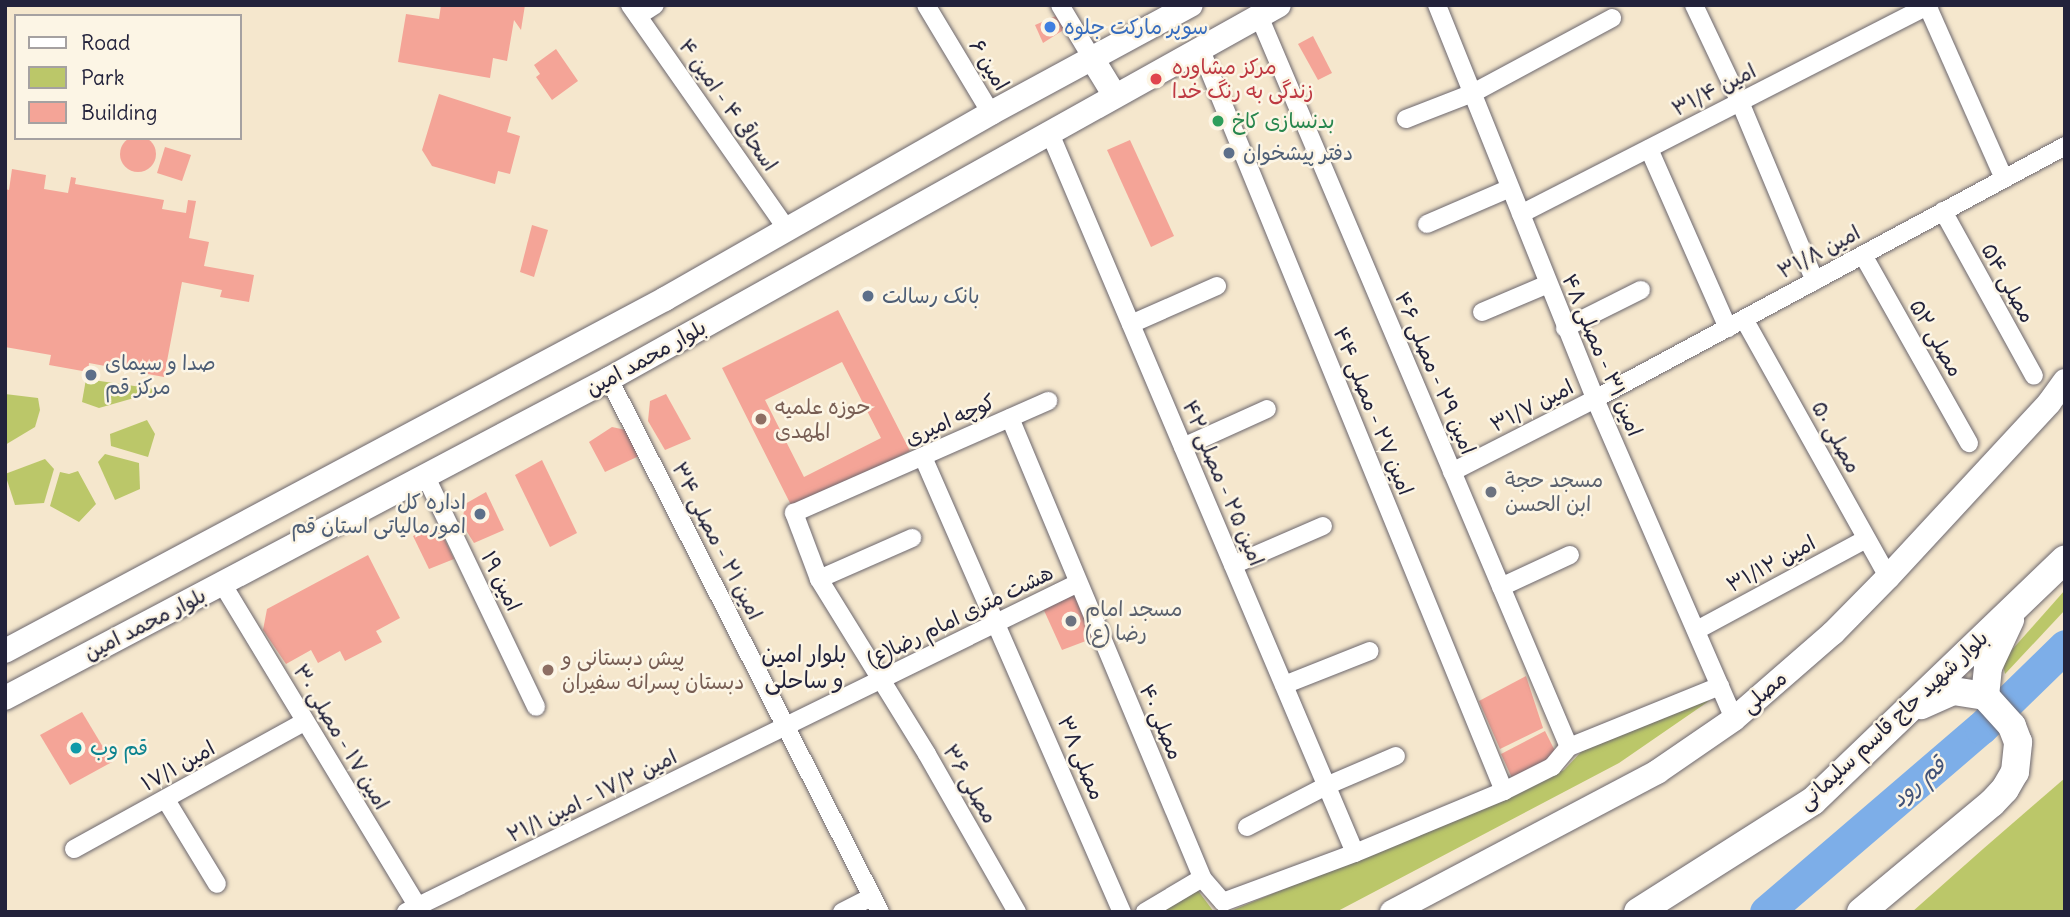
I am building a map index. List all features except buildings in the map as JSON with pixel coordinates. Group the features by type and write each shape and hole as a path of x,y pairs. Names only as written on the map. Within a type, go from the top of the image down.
{"main road":[{"name":"بلوار محمد امین","path":"15,647 788,231 991,113 1191,5"},
{"name":"بلوار محمد امین","path":"5,698 609,379 1049,131 1269,11"},
{"path":"1093,60 1115,96"},
{"name":"مصلی","path":"1392,912 1657,772 1734,719 1833,633 1888,577 2049,403 2065,380"},
{"name":"بلوار شهید حاج قاسم سلیمانی","path":"1638,912 1813,801 2065,559"},
{"path":"1861,912 2005,789 2015,772 2018,742 2012,726 1985,696 1984,681 1993,653 2020,600"},
{"path":"15,647 42,677"},
{"path":"1897,719 1938,695 1953,691 1985,696"}],"street":[{"path":"634,11 655,5"},
{"name":"امین ۶","path":"926,5 991,113"},
{"path":"1060,5 1093,60"},
{"name":"امین ۳۱ - مصلی ۴۸","path":"1437,5 1595,400 1734,719"},
{"path":"1694,5 1740,102 1815,281"},
{"path":"1928,6 2004,179"},
{"name":"امین ۳۱/۴","path":"1521,215 1928,6"},
{"name":"اسحاقی ۴ - امین ۴","path":"634,11 788,231"},
{"name":"امین ۲۹ - مصلی ۴۶","path":"1269,11 1452,472 1570,747"},
{"path":"1406,119 1473,93 1612,18"},
{"name":"امین ۲۷ - مصلی ۴۴","path":"1200,48 1504,791"},
{"name":"امین ۲۵ - مصلی ۴۲","path":"1049,131 1354,852"},
{"name":"امین ۳۱/۸","path":"1595,400 2064,147"},
{"path":"1649,149 1728,328"},
{"path":"1427,224 1510,188"},
{"name":"مصلی ۵۴","path":"1943,211 2034,376"},
{"name":"مصلی ۵۲","path":"1863,255 1969,443"},
{"path":"1482,312 1548,284"},
{"path":"1131,324 1217,286"},
{"path":"1566,328 1641,290"},
{"name":"مصلی ۵۰","path":"1744,319 1888,577"},
{"name":"امین ۲۱ - مصلی ۳۴","path":"609,379 876,904"},
{"name":"امین ۳۱/۷","path":"1452,472 1595,400"},
{"name":"کوچه امیری","path":"794,513 1048,401"},
{"path":"1183,447 1267,409"},
{"name":"مصلی ۴۰","path":"1010,418 1202,878"},
{"name":"مصلی ۳۸","path":"923,457 998,622 1122,912"},
{"name":"امین ۱۹","path":"425,475 536,707"},
{"name":"مصلی ۳۶","path":"794,513 818,579 882,679 1017,912"},
{"path":"1233,565 1323,526"},
{"path":"818,579 912,538"},
{"name":"امین ۳۱/۱۲","path":"1697,630 1866,539"},
{"path":"1501,587 1570,555"},
{"name":"هشت متری امام رضا(ع)","path":"786,726 1078,583"},
{"name":"امین ۱۷ - مصلی ۳۰","path":"223,585 415,910"},
{"path":"1284,685 1370,651"},
{"path":"1145,912 1202,878 1223,902 1354,852 1504,791 1552,767 1570,747 1720,687"},
{"name":"امین ۱۷/۱","path":"74,849 304,722"},
{"name":"امین ۱۷/۲ - امین ۲۱/۱","path":"415,910 786,726"},
{"path":"1247,827 1326,786 1396,756"},
{"path":"166,800 217,884"},
{"path":"842,912 876,904"}],"green space":[{"path":"86,379 162,390 99,408 82,402"},
{"path":"5,394 38,398 40,410 35,427 5,445"},
{"path":"147,420 155,434 148,457 111,446 110,434"},
{"path":"105,454 139,463 140,489 115,500 98,462"},
{"path":"45,459 54,469 44,503 15,505 5,474"},
{"path":"78,471 96,504 79,522 50,506 60,472 69,474"},
{"path":"2065,590 2065,610 2005,674 2002,661"},
{"path":"1709,701 1619,763 1336,912 1228,912 1498,801 1564,770 1582,751 1684,704"},
{"path":"2065,778 2065,912 1912,912 1983,849"},
{"path":"1196,888 1214,912 1159,912"}],"waterway":[{"name":"قم رود","path":"1766,912 1981,728 2065,646"}],"place":[{"name":"سوپر مارکت جلوه","path":"1050,27"},
{"name":"مرکز مشاوره زندگی به رنگ خدا","path":"1156,79"},
{"name":"بدنسازی کاخ","path":"1218,121"},
{"name":"دفتر پیشخوان","path":"1229,153"},
{"name":"بانک رسالت","path":"868,296"},
{"name":"صدا و سیمای مرکز قم","path":"91,375"},
{"name":"حوزه علمیه المهدی","path":"761,419"},
{"name":"مسجد حجة ابن الحسن","path":"1491,492"},
{"name":"اداره کل امورمالیاتی استان قم","path":"480,514"},
{"name":"مسجد امام رضا (ع)","path":"1071,621"},
{"name":"پیش دبستانی و دبستان پسرانه سفیران","path":"548,670"},
{"name":"قم وب","path":"76,748"}],"district":[{"name":"بلوار امین و ساحلی","path":"804,667"}]}
